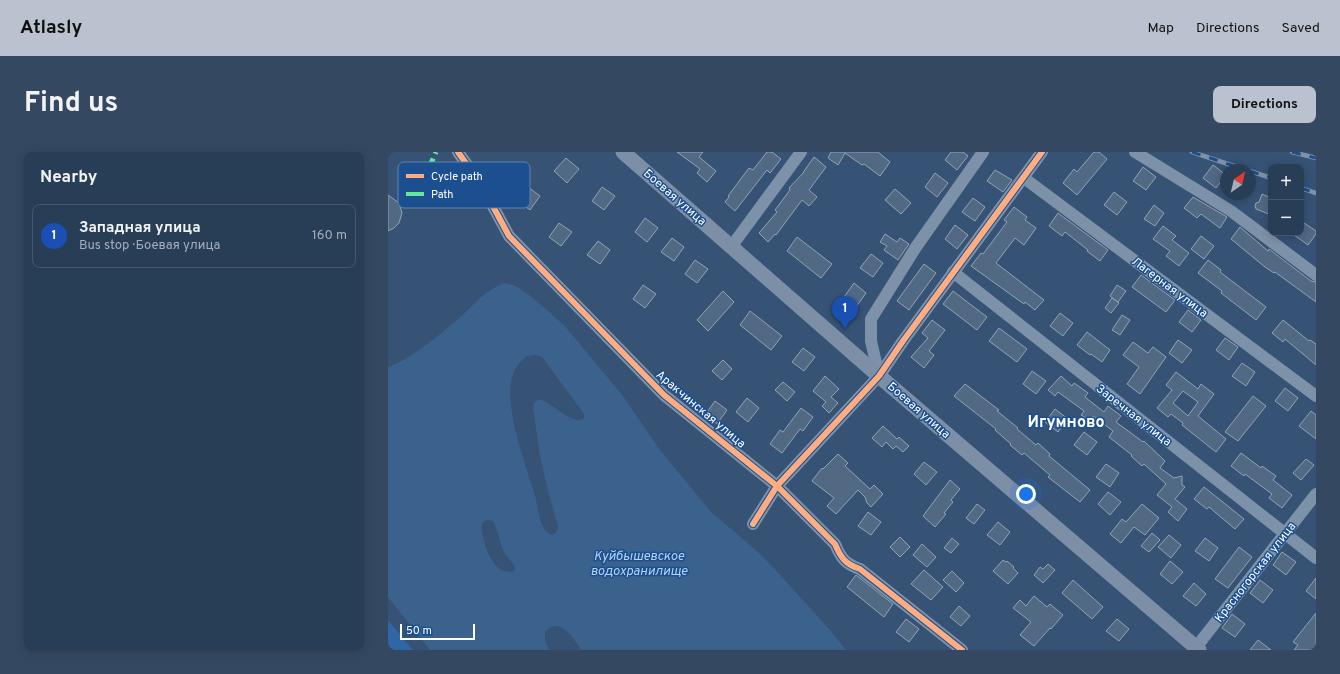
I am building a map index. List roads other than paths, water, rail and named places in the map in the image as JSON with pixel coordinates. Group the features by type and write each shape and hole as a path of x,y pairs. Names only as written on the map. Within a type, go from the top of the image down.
{"main road":[{"name":"Боевая улица","path":"623,152 879,376 1196,649"}],"street":[{"name":"Аракчинская улица","path":"458,152 465,162"},
{"path":"732,247 801,152"},
{"path":"879,376 871,341 870,319 916,247 983,152"},
{"path":"753,524 776,486 879,376 953,272 1042,152"},
{"path":"1135,152 1231,211 1316,275"},
{"name":"Лагерная улица","path":"1024,178 1316,396"},
{"name":"Аракчинская улица","path":"494,208 509,236 664,394 776,486 835,544 840,555 850,566 860,569 962,650"},
{"name":"Заречная улица","path":"953,272 1316,558"},
{"name":"Красногорская улица","path":"1196,649 1316,494"}],"water":[{"name":"Куйбышевское водохранилище","path":"506,283 516,286 532,297 565,326 623,396 660,450 711,512 757,551 773,567 846,650 581,650 566,630 556,626 550,627 545,632 545,640 549,650 430,650 388,597 388,367 406,359 424,346 457,320 486,293 499,285","holes":["536,355 542,357 584,414 584,418 578,420 571,418 547,402 540,400 535,401 533,408 540,456 558,526 556,532 551,535 545,530 538,512 535,497 517,438 510,395 511,381 515,370 524,358 527,356","487,520 493,521 503,550 514,566 515,569 512,572 500,569 492,561 489,555 482,534 482,523"]}],"railway":[{"path":"1192,152 1228,164"},
{"path":"1292,152 1316,158"},
{"path":"1256,173 1268,177"},
{"path":"1304,189 1316,193"}],"place":[{"name":"Западная улица","path":"845,329"}],"district":[{"name":"Игумново","path":"1066,421"}]}
